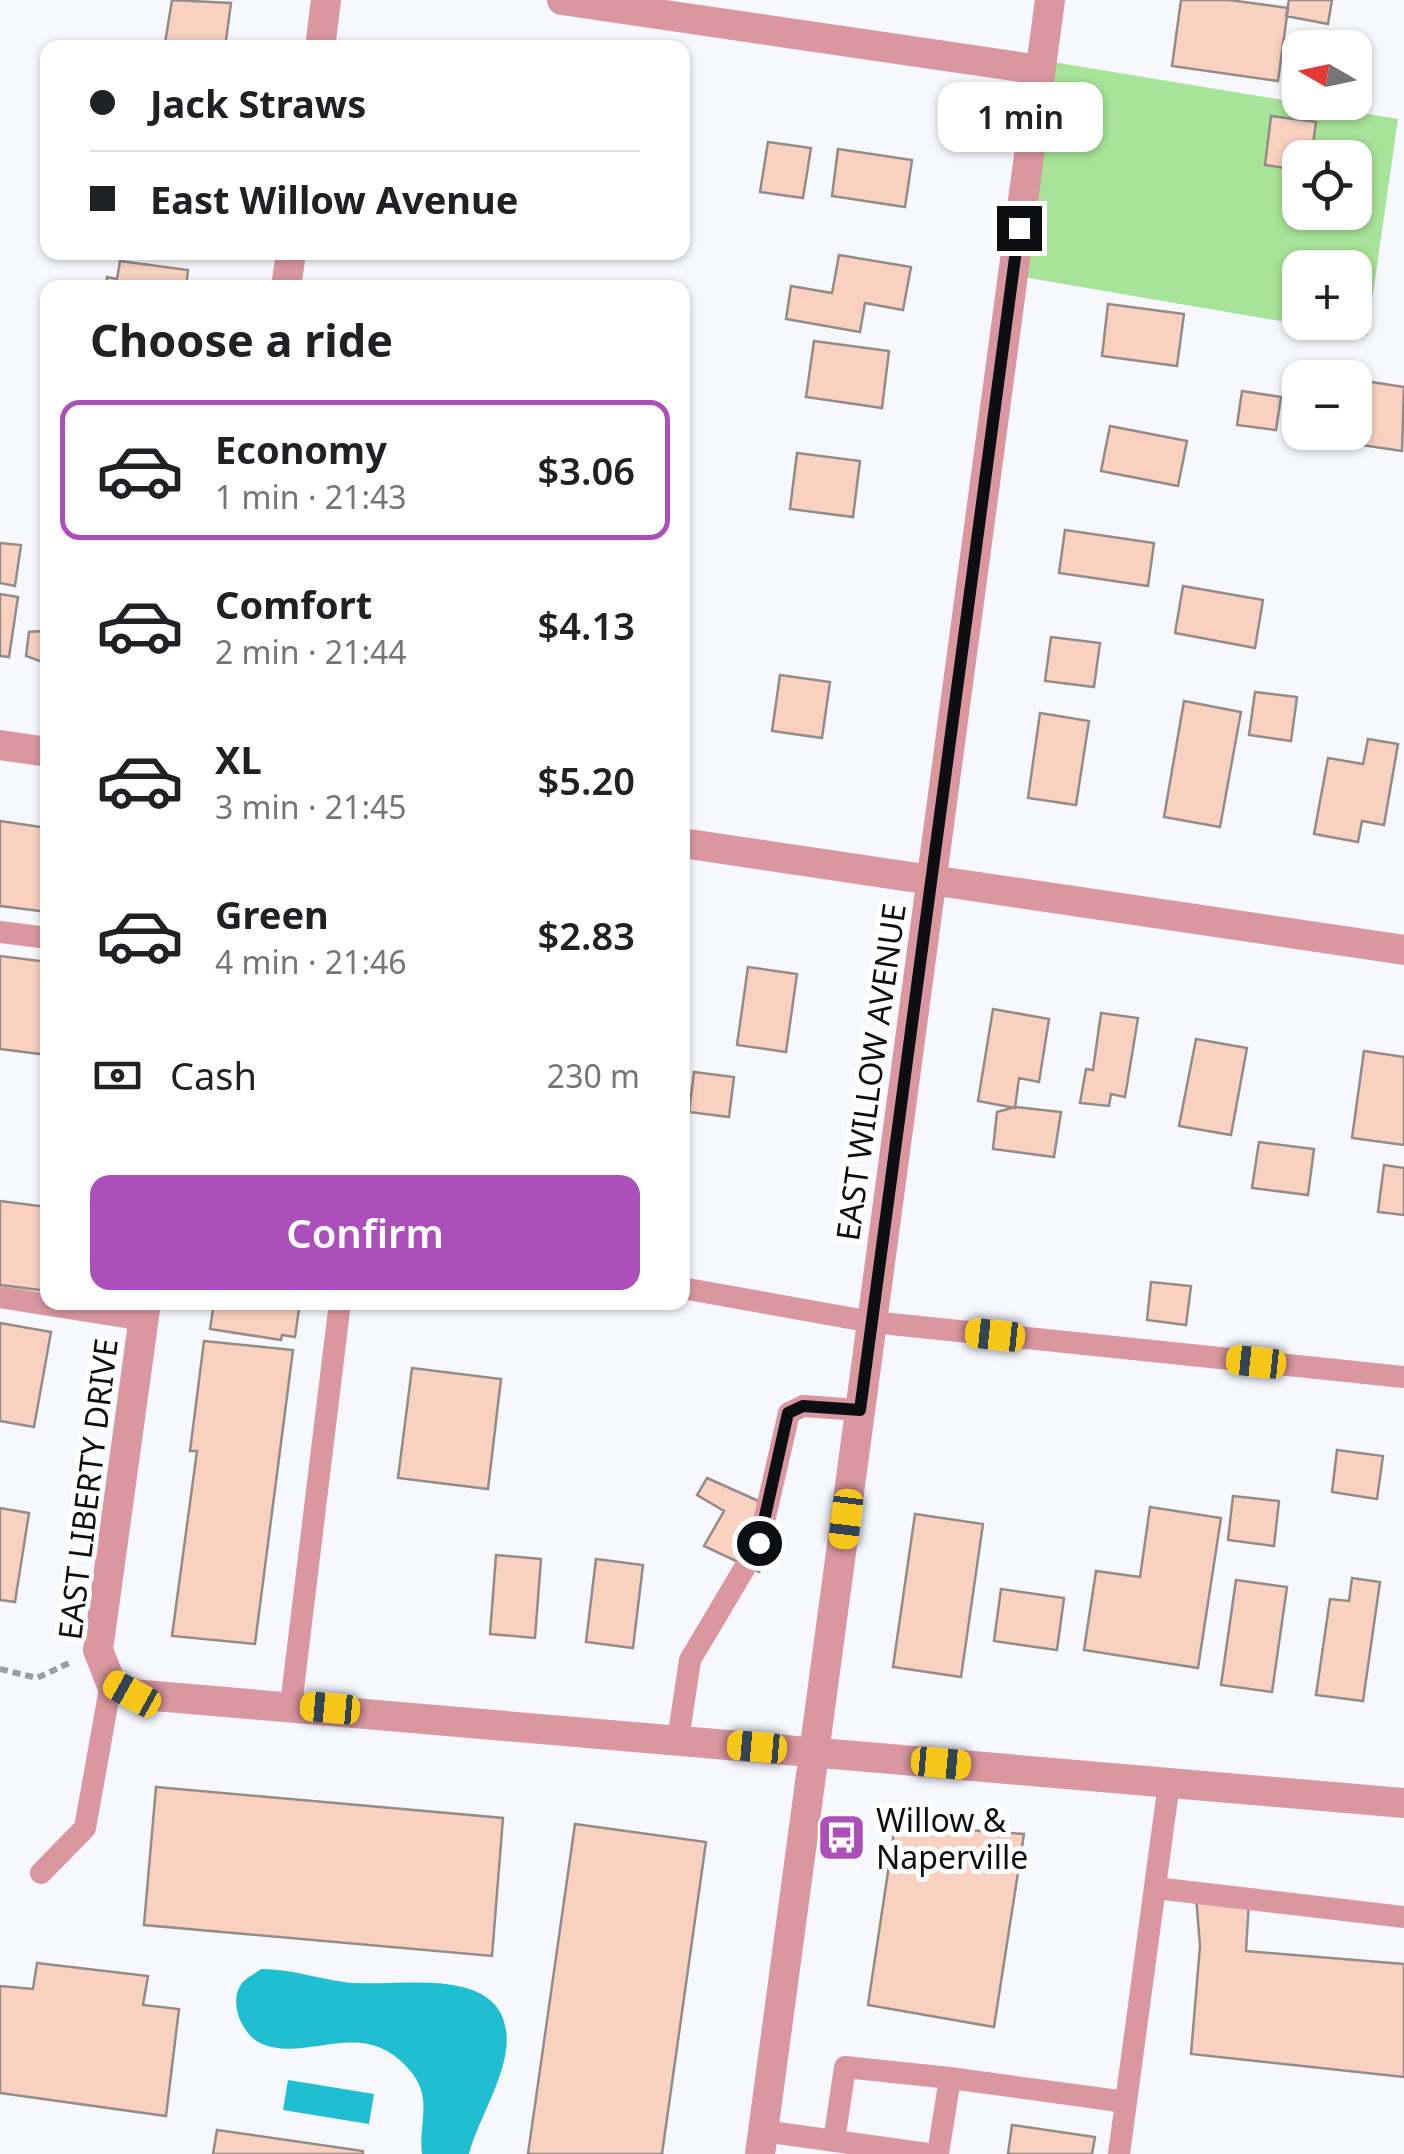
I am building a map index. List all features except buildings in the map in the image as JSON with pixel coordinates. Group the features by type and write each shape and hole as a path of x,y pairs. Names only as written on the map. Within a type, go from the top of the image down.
{"street":[{"path":"321,40 326,0"},
{"path":"562,0 1041,70"},
{"name":"EAST WILLOW AVENUE","path":"762,2143 1050,0"},
{"path":"0,745 40,751"},
{"path":"690,844 1404,950"},
{"name":"EAST LIBERTY DRIVE","path":"112,1683 98,1650 145,1311"},
{"path":"112,1683 132,1694 1404,1803"}],"lane":[{"path":"0,932 40,937"},
{"path":"690,1289 872,1322 1404,1377"},
{"path":"0,1298 40,1302"},
{"path":"291,1705 339,1310"},
{"path":"759,1543 788,1413 803,1406 860,1410"},
{"path":"678,1740 690,1660 747,1564"},
{"path":"41,1873 85,1828 112,1683"},
{"path":"1119,2154 1170,1783"},
{"path":"1155,1888 1404,1917"},
{"path":"834,2141 845,2067 1126,2102"},
{"path":"938,2154 950,2078"},
{"path":"762,2143 834,2141 928,2154"}],"path":[{"path":"0,1668 37,1678 98,1650"}],"green space":[{"path":"1053,62 1282,100 1282,120 1372,120 1372,115 1398,119 1372,301 1372,250 1282,250 1282,321 1023,277"}],"water":[{"path":"261,1969 344,1982 439,1984 483,1995 498,2009 507,2045 500,2076 469,2154 422,2154 422,2093 412,2073 394,2055 375,2046 355,2043 278,2048 253,2038 242,2024 236,1999 242,1983"},
{"path":"288,2080 374,2094 369,2124 283,2110"}],"place":[{"name":"Willow & Naperville","path":"841,1837"}],"route":[{"path":"759,1543 767,1521 779,1440 788,1413 803,1406 860,1410 1019,228"}]}
